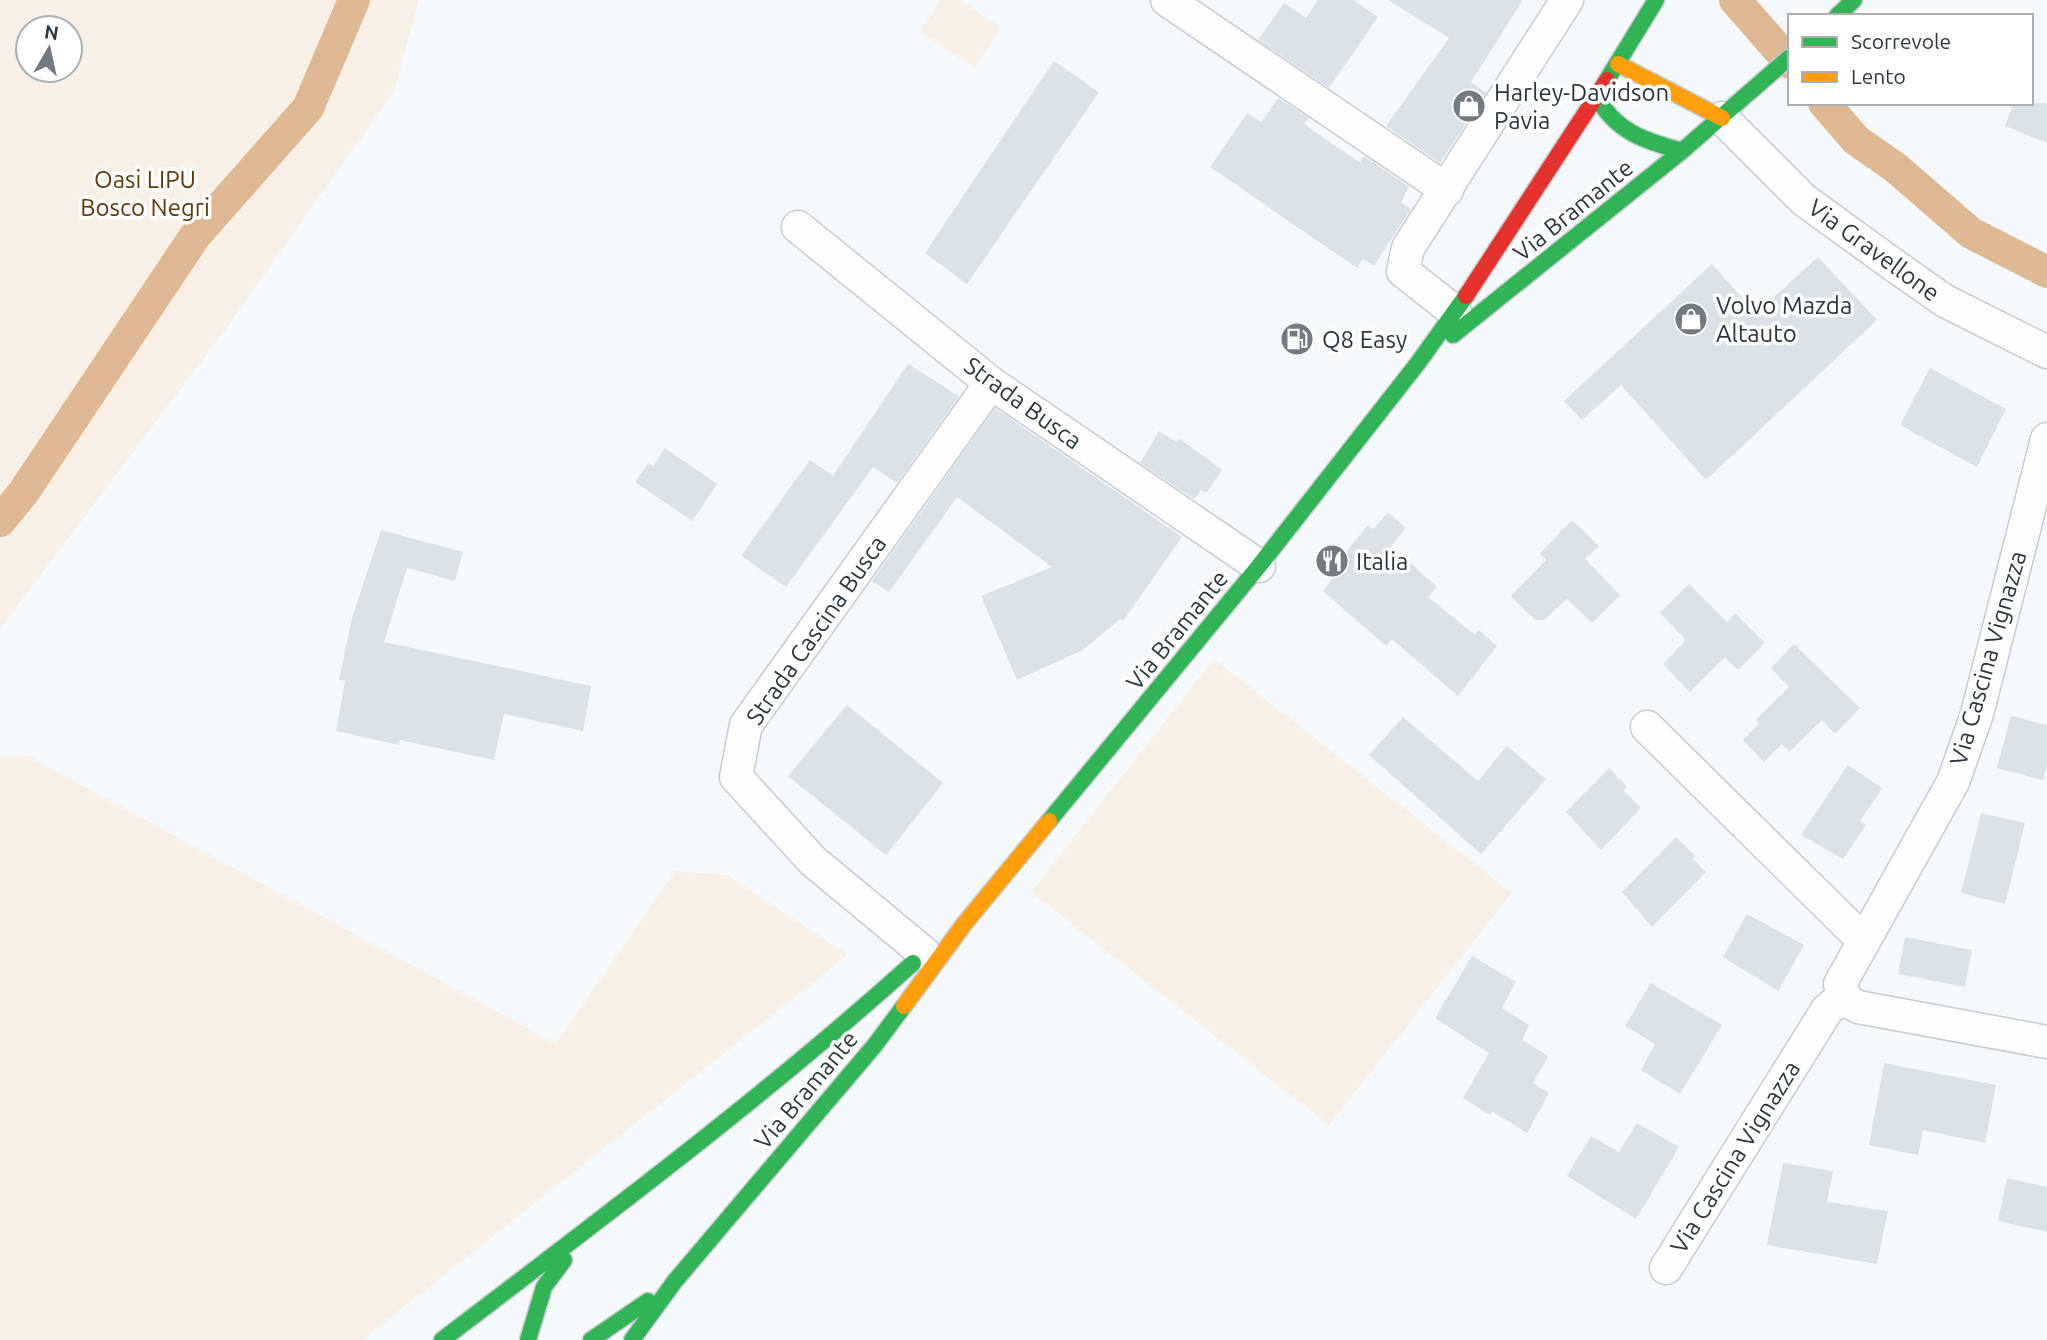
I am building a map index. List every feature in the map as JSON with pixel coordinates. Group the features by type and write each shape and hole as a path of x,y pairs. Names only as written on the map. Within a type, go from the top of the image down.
{"main road":[{"name":"Via Bramante","path":"632,1340 675,1281 875,1045 965,923 1259,566 1419,363 1597,97 1656,0"},
{"path":"1839,14 1854,0"},
{"name":"Via Bramante","path":"1419,363 1682,151 1788,59"},
{"path":"1618,64 1722,118"},
{"path":"1597,97 1608,117 1625,129 1655,145 1682,151"},
{"name":"Via Bramante","path":"442,1340 643,1187 847,1024 924,953 965,923"},
{"name":"Via Bramante","path":"528,1340 536,1302 554,1269 643,1187"},
{"name":"Via Bramante","path":"591,1340 675,1281"}],"street":[{"path":"1167,0 1447,190"},
{"path":"1455,312 1404,271 1408,248 1567,0"},
{"name":"Via Gravellone","path":"1722,118 1804,200 1872,250 1945,301 2047,352"},
{"name":"Strada Busca","path":"797,227 991,383 1259,566"},
{"name":"Strada Cascina Busca","path":"924,953 813,861 736,777 746,725 991,383"},
{"name":"Via Cascina Vignazza","path":"1666,1268 1827,1010 1843,996 1840,984 1843,977 1953,782 1977,714 2047,439"},
{"path":"1647,727 1864,941"},
{"path":"1843,996 1858,1007 2047,1042"}],"green space":[{"name":"Oasi LIPU Bosco Negri","path":"0,0 419,0 394,91 230,323 0,629"},
{"path":"941,0 959,0 1001,28 975,68 920,31"},
{"path":"1214,659 1512,893 1329,1125 1031,892"},
{"path":"0,756 28,756 556,1044 675,871 727,875 848,955 362,1340 0,1340"}],"building":[{"path":"1318,0 1354,0 1378,17 1329,88 1258,40 1284,3 1306,18"},
{"path":"1388,0 1523,0 1471,82 1486,93 1440,163 1386,126 1449,38"},
{"path":"1054,61 1099,92 967,284 925,253"},
{"path":"1278,98 1309,118 1304,124 1337,147 1360,162 1364,156 1409,187 1401,202 1411,209 1374,266 1363,259 1357,268 1210,167 1247,113 1261,122"},
{"path":"2047,103 2047,143 2005,126 2013,105"},
{"path":"1818,257 1877,320 1706,480 1621,385 1582,420 1564,401 1712,264 1756,313"},
{"path":"908,364 959,396 897,483 873,467 786,587 741,556 810,460 833,476"},
{"path":"1930,368 2006,409 1977,467 1900,425"},
{"path":"995,408 1182,537 1123,621 1120,619 1083,650 1017,680 981,596 1052,567 957,497 889,592 872,581"},
{"path":"1159,431 1177,442 1180,439 1222,470 1206,493 1201,490 1194,499 1140,463"},
{"path":"665,448 717,484 692,521 635,482 648,463 653,466"},
{"path":"1388,512 1406,528 1391,546 1437,587 1428,597 1475,635 1479,630 1497,646 1458,696 1392,639 1386,646 1323,591 1335,575 1331,570 1368,525 1373,529"},
{"path":"1572,520 1599,546 1585,559 1620,595 1592,623 1567,599 1544,620 1535,620 1511,596 1546,560 1540,553"},
{"path":"381,530 463,552 455,581 407,568 384,642 591,686 583,731 504,714 494,760 400,740 399,745 336,731 345,681 339,680 352,618"},
{"path":"1689,584 1727,622 1735,613 1765,643 1738,670 1725,657 1690,692 1663,664 1686,640 1660,613"},
{"path":"1794,644 1860,708 1835,734 1822,720 1789,752 1782,744 1764,762 1743,740 1759,724 1756,720 1789,687 1771,668"},
{"path":"847,705 943,783 886,855 788,776"},
{"path":"2011,716 2047,725 2047,765 2043,780 1997,768"},
{"path":"1403,717 1478,781 1507,746 1546,779 1481,854 1369,755"},
{"path":"1848,765 1882,788 1860,821 1866,825 1843,859 1801,835"},
{"path":"1609,768 1627,787 1624,791 1641,808 1601,850 1566,812"},
{"path":"1981,813 2025,823 2005,904 1961,893"},
{"path":"1676,837 1706,872 1652,927 1622,892"},
{"path":"1747,914 1804,945 1778,991 1723,957"},
{"path":"1905,937 1972,950 1965,987 1898,974"},
{"path":"1472,956 1516,982 1502,1008 1529,1025 1522,1040 1548,1056 1533,1083 1549,1093 1527,1133 1493,1112 1490,1115 1463,1098 1489,1053 1435,1018"},
{"path":"1651,983 1722,1025 1680,1094 1641,1070 1655,1044 1625,1026"},
{"path":"1884,1063 1996,1085 1985,1143 1923,1130 1918,1155 1869,1145"},
{"path":"1637,1123 1679,1147 1636,1219 1567,1176 1591,1136 1619,1152"},
{"path":"1783,1163 1833,1171 1827,1202 1888,1211 1877,1264 1767,1245"},
{"path":"2007,1178 2047,1187 2047,1232 1998,1221"}],"waterway":[{"path":"0,521 23,493 195,236 308,108 354,0"},
{"path":"1735,0 1788,61"},
{"path":"1826,105 1856,140 1896,168 1971,233 2047,272"}],"traffic: fast":[{"path":"1607,80 1656,0"},
{"path":"1839,14 1854,0"},
{"path":"1453,335 1682,151 1788,59"},
{"path":"1597,97 1622,127 1644,139 1682,151"},
{"path":"1049,821 1259,566 1418,363 1466,296"},
{"path":"442,1340 622,1203 799,1062 913,963"},
{"path":"632,1340 675,1281 875,1045 904,1006"},
{"path":"528,1340 544,1287 564,1260"},
{"path":"591,1340 648,1301"}],"traffic: slow":[{"path":"1618,64 1722,118"},
{"path":"904,1006 965,923 1049,821"}],"traffic: jam":[{"path":"1466,296 1607,80"}],"place":[{"name":"Harley-Davidson Pavia","path":"1469,106"},
{"name":"Volvo Mazda Altauto","path":"1691,319"},
{"name":"Q8 Easy","path":"1297,339"},
{"name":"Italia","path":"1332,561"}]}
